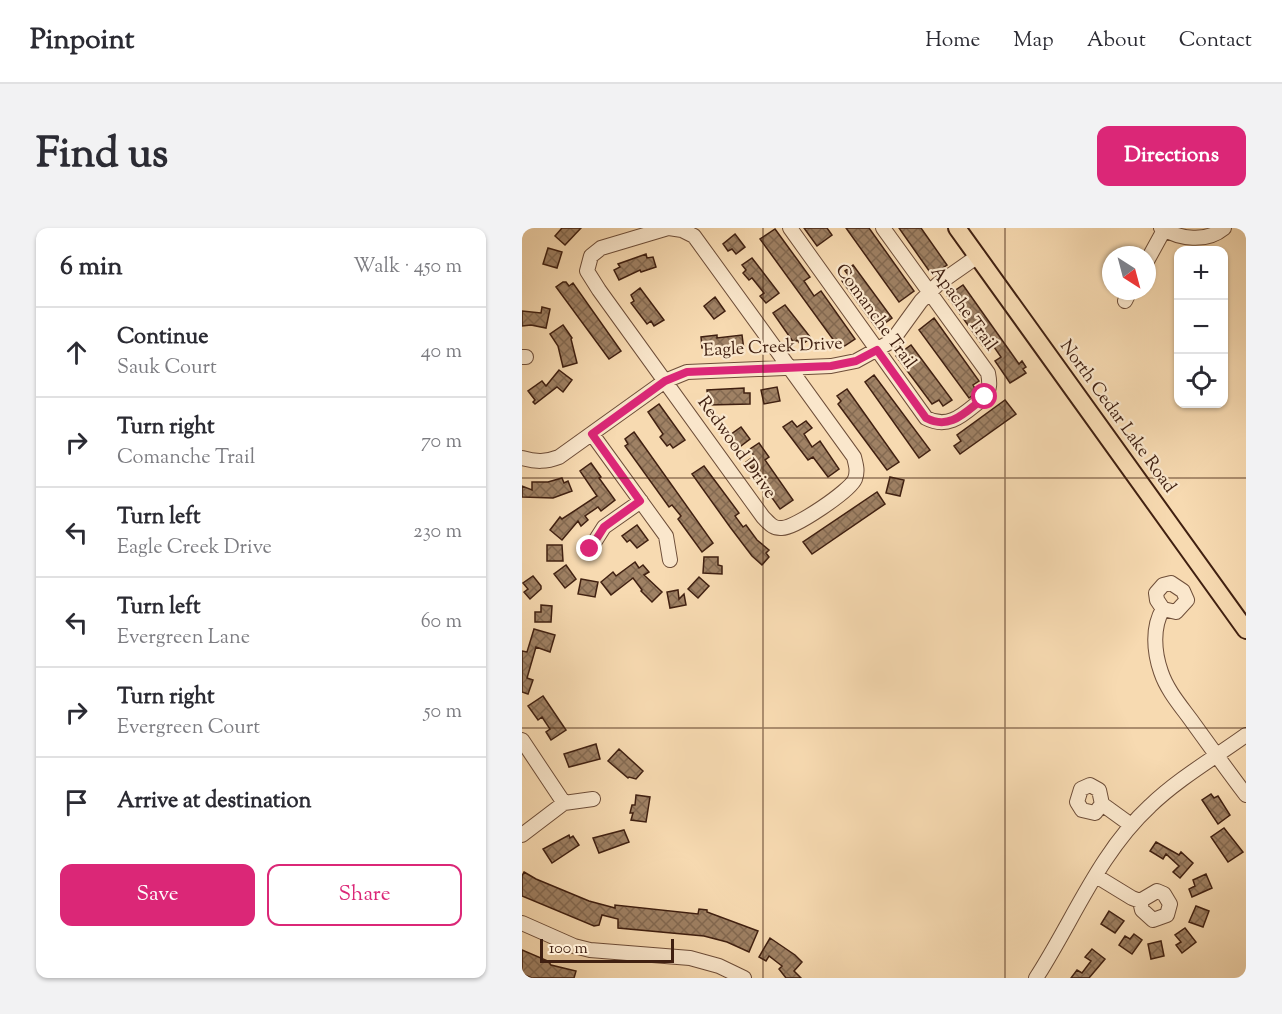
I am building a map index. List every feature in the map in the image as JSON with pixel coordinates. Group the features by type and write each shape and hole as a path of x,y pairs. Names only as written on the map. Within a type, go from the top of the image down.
{"main road":[{"name":"North Cedar Lake Road","path":"957,228 1246,630"}],"street":[{"path":"668,228 682,230 694,236 787,368"},
{"name":"Redwood Drive","path":"668,228 601,248 591,256 587,271 598,290 763,517 772,527 782,528 793,526 850,486 855,479 857,469 854,457 787,368"},
{"name":"Comanche Trail","path":"790,228 926,418 935,423"},
{"name":"Apache Trail","path":"884,228 987,374 990,383 985,397 956,419 946,424 935,423"},
{"path":"1154,246 1163,229 1187,237 1208,237 1224,228"},
{"name":"Eagle Creek Drive","path":"522,458 549,461 560,457 665,381 687,372 831,366 856,361 892,341 938,284 978,256"},
{"path":"592,434 666,536 670,560"},
{"path":"590,549 604,527 640,501"},
{"path":"1163,609 1157,619 1155,636 1161,673 1172,694 1246,795"},
{"path":"1036,978 1096,876 1131,825 1150,806 1246,735"},
{"path":"522,740 564,803"},
{"path":"522,835 564,803 593,799"},
{"path":"1102,804 1131,825"},
{"path":"1096,876 1140,901"},
{"path":"522,923 574,946 591,950 690,958 719,966 744,978"}],"building":[{"path":"562,228 581,228 565,245 555,236"},
{"path":"804,228 827,228 832,235 817,246"},
{"path":"846,228 869,228 914,291 899,302"},
{"path":"899,228 921,228 947,265 932,275"},
{"path":"775,229 810,277 804,281 814,296 821,291 855,339 840,349 760,239"},
{"path":"735,234 745,247 736,254 732,249 728,251 723,244"},
{"path":"548,248 562,252 557,268 543,264"},
{"path":"646,254 647,258 653,257 656,267 641,272 640,270 619,280 614,270 620,267 618,264"},
{"path":"752,258 779,293 766,303 760,296 764,293 752,278 749,280 743,273 746,270 742,265"},
{"path":"853,265 892,318 877,329 842,281 849,276 845,271"},
{"path":"563,282 569,286 573,283 621,351 609,359 556,287"},
{"path":"963,285 1019,364 1022,361 1026,367 1023,369 1026,373 1010,383 995,361 1001,357 990,341 983,346 947,296"},
{"path":"640,288 664,320 654,326 651,321 647,324 631,303 634,301 631,295"},
{"path":"715,297 725,311 714,319 704,306"},
{"path":"785,305 811,338 801,345 797,340 794,343 773,313"},
{"path":"542,307 550,309 546,328 522,326 522,311 541,313"},
{"path":"934,318 979,381 973,385 977,392 969,398 919,330"},
{"path":"563,325 572,338 577,363 563,367 558,346 550,334"},
{"path":"717,335 717,338 742,335 744,350 709,352 708,347 702,348 701,337"},
{"path":"911,345 952,400 943,406 939,400 932,404 896,356"},
{"path":"559,370 572,380 563,392 557,387 535,404 533,402 535,400 528,391 542,381 546,386"},
{"path":"874,375 930,450 919,458 865,382"},
{"path":"777,387 780,401 764,404 761,390"},
{"path":"744,388 744,393 750,393 750,404 708,405 707,390"},
{"path":"847,389 899,462 887,470 838,404 841,401 837,396"},
{"path":"1005,400 1016,414 960,454 954,446 961,441 957,435"},
{"path":"659,404 685,440 673,448 670,444 667,446 660,437 663,434 648,412"},
{"path":"792,421 797,427 806,421 812,428 804,434 812,447 820,441 839,469 828,477 813,457 808,460 783,427"},
{"path":"741,427 750,439 737,449 730,435"},
{"path":"634,432 713,543 702,552 678,519 681,516 672,505 669,507 625,446 628,444 625,439"},
{"path":"759,443 769,457 765,460 793,500 780,509 760,481 764,478 755,466 752,469 746,462 754,456 750,449"},
{"path":"591,463 615,500 601,511 598,507 585,516 588,520 581,526 578,521 562,540 550,530 560,517 562,519 597,496 580,471"},
{"path":"704,466 739,513 735,516 743,527 746,525 757,540 769,550 766,553 769,557 762,565 752,556 692,474"},
{"path":"890,477 904,480 900,496 886,493"},
{"path":"562,478 564,483 568,481 572,491 553,498 522,497 522,486 532,490 532,482 548,482"},
{"path":"877,492 885,504 812,554 803,542"},
{"path":"637,525 648,540 637,548 630,540 627,542 622,536"},
{"path":"547,545 562,545 563,561 547,561"},
{"path":"704,557 718,557 718,565 722,566 722,574 703,573"},
{"path":"635,562 639,568 643,565 649,572 644,575 662,592 652,602 633,578 611,595 601,582 613,572 616,576"},
{"path":"566,565 576,579 565,588 554,574"},
{"path":"533,576 541,589 530,599 524,592 528,589 523,583"},
{"path":"699,577 709,586 698,598 688,589"},
{"path":"581,579 598,582 595,597 578,594"},
{"path":"678,590 679,599 684,594 686,605 670,608 667,592"},
{"path":"541,605 552,606 551,622 535,622 535,612 541,612"},
{"path":"534,629 555,635 550,652 536,647 527,678 533,680 528,694 522,692 522,651 527,652"},
{"path":"543,696 566,730 551,740 546,732 550,729 542,717 538,720 528,706"},
{"path":"596,744 600,759 569,767 564,754"},
{"path":"619,749 643,771 636,779 628,778 608,761"},
{"path":"1211,794 1214,798 1218,796 1230,815 1218,824 1202,800"},
{"path":"636,795 650,797 646,822 631,820 633,813 630,813 632,805 635,805"},
{"path":"1224,828 1243,852 1228,862 1211,837"},
{"path":"624,830 629,842 599,853 593,838"},
{"path":"569,835 570,838 573,836 579,845 552,863 543,849"},
{"path":"1156,842 1179,855 1181,852 1193,863 1180,878 1173,872 1179,866 1166,854 1163,859 1150,851"},
{"path":"524,872 589,901 615,908 615,905 698,914 699,909 707,910 707,912 758,931 749,952 727,942 704,936 618,928 618,919 602,915 599,925 594,926 522,896"},
{"path":"1206,874 1212,888 1192,897 1189,889 1195,886 1193,880"},
{"path":"1196,906 1209,911 1203,927 1189,922"},
{"path":"1109,911 1124,921 1115,933 1101,924"},
{"path":"1185,928 1196,942 1182,953 1176,945 1181,942 1175,935"},
{"path":"1134,934 1142,940 1132,954 1119,945 1125,936 1130,939"},
{"path":"770,938 802,962 794,971 801,978 786,978 779,969 782,966 769,956 766,961 759,957"},
{"path":"1161,941 1164,956 1151,959 1148,944"},
{"path":"1092,949 1105,959 1089,978 1071,978 1077,970 1082,973 1091,961 1085,957"},
{"path":"522,950 548,961 551,965 576,971 574,978 532,978 522,974"}],"route":[{"path":"590,549 604,527 640,501 592,434 665,381 687,372 831,366 856,361 877,350 926,418 935,423 946,424 956,419 985,397"}]}
